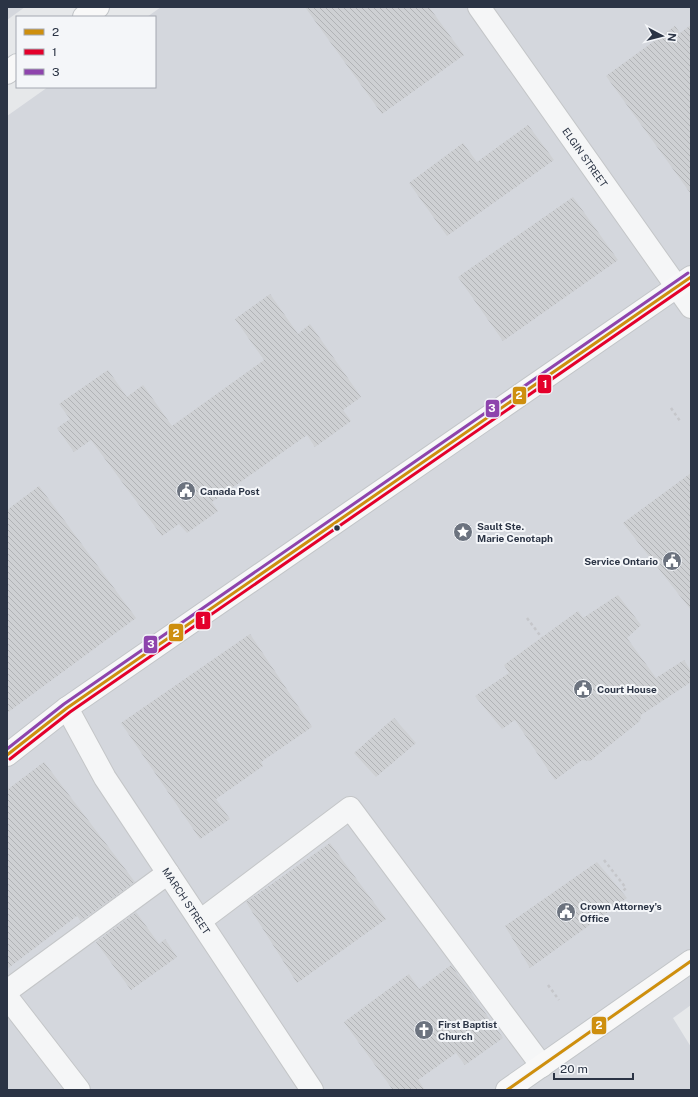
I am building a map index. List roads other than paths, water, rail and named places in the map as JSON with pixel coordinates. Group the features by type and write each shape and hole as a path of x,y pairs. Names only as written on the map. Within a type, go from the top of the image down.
{"main road":[{"path":"85,16 98,7"},
{"path":"7,73 16,67"},
{"path":"7,755 67,708 684,282"},
{"path":"507,1090 691,961"}],"street":[{"name":"ELGIN STREET","path":"479,7 684,282 691,307"},
{"name":"MARCH STREET","path":"67,708 105,778 312,1090"},
{"path":"200,921 350,808 542,1066"},
{"path":"7,991 168,873"},
{"path":"7,996 79,1090"}],"place":[{"name":"Canada Post","path":"186,491"},
{"name":"Sault Ste. Marie Cenotaph","path":"463,532"},
{"name":"Service Ontario","path":"672,561"},
{"name":"Court House","path":"583,689"},
{"name":"Crown Attorney's Office","path":"566,912"},
{"name":"First Baptist Church","path":"424,1030"}]}
